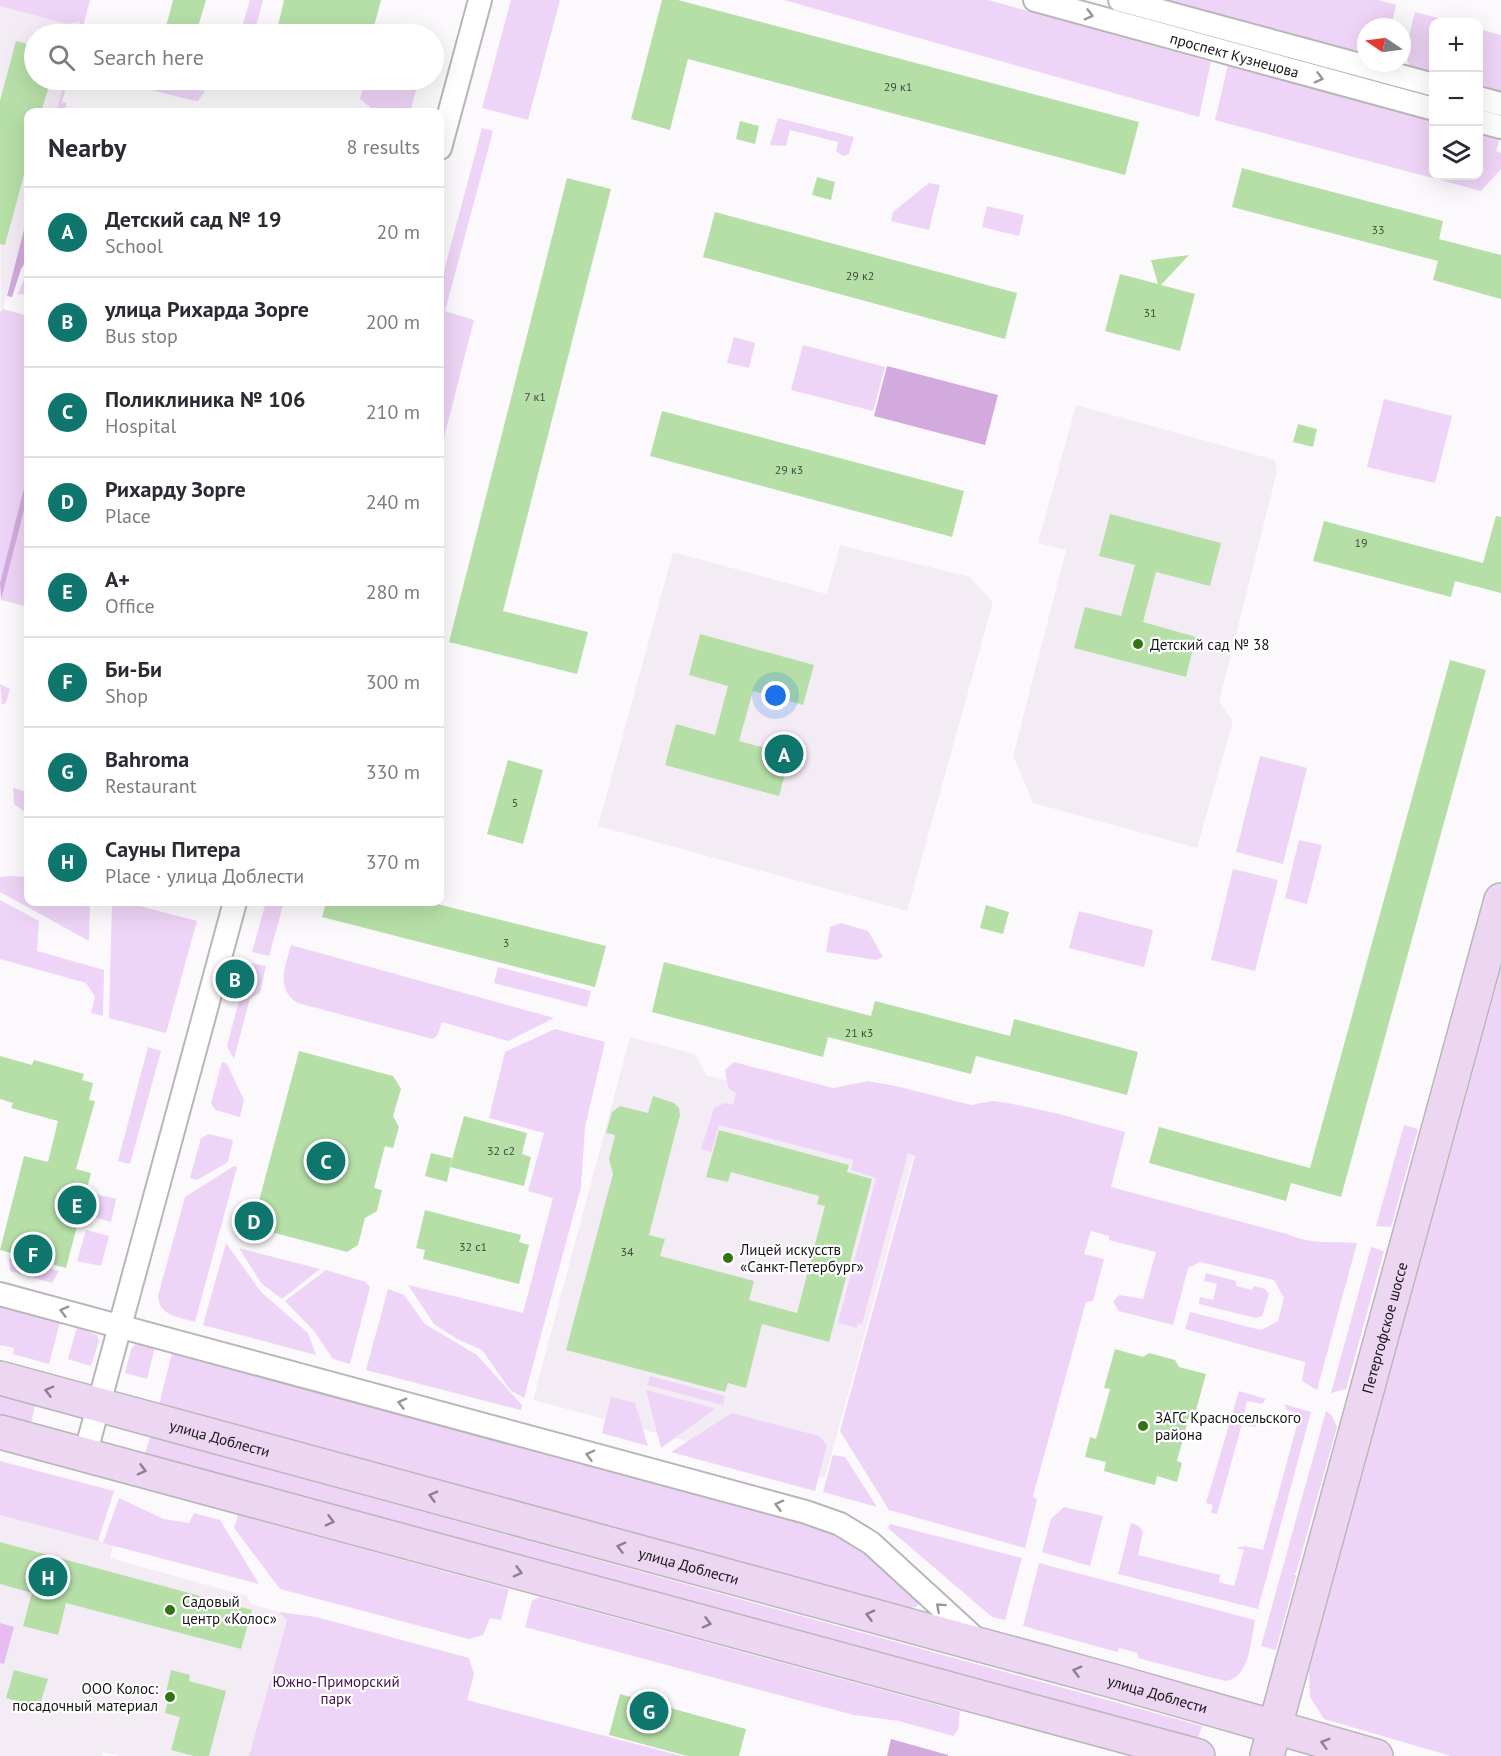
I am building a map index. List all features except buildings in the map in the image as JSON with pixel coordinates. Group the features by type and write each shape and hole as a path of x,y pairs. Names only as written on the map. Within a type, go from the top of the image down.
{"main road":[{"name":"Петергофское шоссе","path":"1271,1742 1501,900"},
{"name":"улица Доблести","path":"0,1378 984,1646 1271,1742 1376,1756"},
{"path":"0,1432 1197,1756"}],"street":[{"path":"444,133 480,0"},
{"name":"проспект Кузнецова","path":"1035,0 1429,108"},
{"name":"проспект Кузнецова","path":"1120,0 1429,85"},
{"path":"1483,99 1501,104"},
{"path":"1483,122 1501,127"},
{"path":"85,1455 234,906"},
{"path":"0,1294 806,1512 840,1524 871,1543 984,1646"}],"shaded area":[{"path":"0,0 86,0 80,24 24,24 24,90 62,90 57,108 24,108 24,229 3,309 24,315 24,511 1,600"},
{"path":"24,230 24,264 12,297 7,296"},
{"path":"887,366 998,395 985,445 874,416"},
{"name":"Детский сад № 38","path":"1076,405 1275,460 1277,472 1219,702 1233,721 1197,848 1033,803 1013,756 1066,550 1038,543"},
{"path":"24,488 24,511 1,600 0,583"},
{"path":"840,545 970,577 993,602 907,911 598,826 673,552 827,594"},
{"name":"Лицей искусств «Санкт-Петербург»","path":"630,1037 695,1054 706,1075 924,1117 825,1478 533,1400"},
{"path":"0,1515 113,1545 110,1558 247,1596 251,1604 279,1612 287,1620 249,1756 120,1756 103,1752 102,1756 0,1756"},
{"path":"0,1623 14,1627 4,1664 0,1663"},
{"path":"891,1739 948,1755 948,1756 887,1756"}],"green space":[{"path":"0,0 90,0 84,24 79,24 80,21 67,24 0,6"},
{"path":"250,0 263,0 257,24 243,24"},
{"path":"511,0 560,0 528,120 482,108"},
{"path":"784,0 988,0 1211,62 1199,117"},
{"path":"1165,0 1379,0 1396,5 1393,18 1357,18 1357,53"},
{"path":"1415,12 1438,18 1429,18 1429,73 1411,67 1411,28"},
{"path":"1483,30 1501,35 1501,91 1483,86"},
{"path":"1228,65 1429,120 1429,177 1215,120"},
{"path":"62,90 65,90 62,102 67,103 65,108 57,108"},
{"path":"151,90 205,91 198,101"},
{"path":"362,90 416,90 411,108 370,108 360,99"},
{"path":"778,118 854,137 849,154 843,156 836,151 838,142 790,130 786,146 770,145"},
{"path":"482,128 493,131 445,311 474,320 444,437 444,271"},
{"path":"1483,135 1500,139 1496,151 1501,153 1501,169 1481,191 1440,180 1483,180"},
{"path":"929,183 940,185 929,230 891,221 893,212"},
{"path":"987,206 1024,215 1019,236 982,227"},
{"path":"24,279 24,295 18,294"},
{"path":"3,309 24,315 24,488 0,583 0,312"},
{"path":"734,337 755,343 749,368 727,363"},
{"path":"803,345 885,367 873,411 791,390"},
{"path":"1384,399 1452,416 1435,483 1367,467"},
{"path":"24,511 24,606 1,600"},
{"path":"0,684 10,689 6,703 2,705"},
{"path":"1260,756 1307,768 1283,864 1236,852"},
{"path":"13,788 24,791 24,811 14,804"},
{"path":"1299,840 1322,845 1307,904 1285,898"},
{"path":"1233,869 1278,880 1255,971 1211,960"},
{"path":"0,877 24,877 24,905 0,892"},
{"path":"0,900 39,921 37,951 104,970 103,1016 91,1013 95,997 86,983 0,959"},
{"path":"25,906 90,906 89,941"},
{"path":"112,906 139,906 197,921 166,1033 109,1018"},
{"path":"265,906 283,906 269,956 252,952"},
{"path":"1079,911 1153,930 1144,967 1069,948"},
{"path":"841,923 868,931 883,957 876,960 826,952 830,927"},
{"path":"291,945 554,1018 508,1041 442,1022 438,1034 433,1039 298,1003 286,991 284,984"},
{"path":"252,963 266,966 260,993 250,998 234,1059 227,1046 247,970"},
{"path":"498,967 591,991 587,1007 494,983"},
{"path":"1501,969 1501,1756 1451,1756 1324,1719 1310,1697 1309,1670"},
{"path":"555,1029 605,1042 585,1127 581,1187 524,1398 510,1390 482,1350 457,1339 434,1324 408,1285 523,1313 553,1198 528,1191 544,1133 489,1118 505,1052"},
{"path":"148,1047 161,1051 130,1164 118,1161"},
{"path":"222,1062 227,1064 244,1100 240,1117 216,1110 211,1104"},
{"path":"734,1062 833,1088 868,1081 971,1105 992,1101 1008,1103 1125,1132 1111,1187 1305,1240 1357,1243 1317,1390 1302,1381 1305,1362 1185,1329 1190,1312 1261,1330 1278,1321 1284,1298 1274,1280 1200,1262 1188,1268 1173,1325 1119,1311 1113,1302 1119,1295 1143,1299 1156,1252 1109,1240 1109,1236 1091,1231 1084,1254 1104,1259 1093,1301 1086,1302 1033,1496 1037,1500 1025,1548 889,1510 840,1431 915,1156 908,1153 862,1324 858,1323 857,1328 838,1323 876,1178 851,1170 853,1160 719,1125 711,1152 701,1149 714,1108 725,1103 733,1105 736,1093 728,1088 725,1070"},
{"path":"1404,1125 1418,1129 1391,1227 1376,1226"},
{"path":"209,1134 233,1140 228,1162 197,1180 190,1178 201,1138"},
{"path":"234,1166 237,1167 195,1322 171,1315 162,1308 158,1296 185,1197"},
{"path":"96,1194 116,1199 111,1222 90,1216"},
{"path":"86,1230 109,1236 101,1266 77,1261"},
{"path":"226,1243 261,1292 308,1333 316,1355 203,1325"},
{"path":"1371,1247 1384,1251 1346,1389 1331,1393"},
{"path":"239,1248 320,1269 282,1299 261,1283"},
{"path":"9,1258 59,1271 52,1283 10,1271"},
{"path":"326,1270 366,1282 370,1287 350,1364 333,1359 314,1331 285,1301"},
{"path":"1206,1273 1236,1281 1236,1286 1252,1290 1254,1286 1265,1289 1269,1294 1262,1316 1256,1318 1199,1304 1200,1297 1213,1300 1217,1284 1204,1281"},
{"path":"388,1289 404,1295 425,1324 477,1355 522,1405 521,1410 366,1370"},
{"path":"0,1306 60,1322 49,1364 13,1354 14,1348 0,1345"},
{"path":"77,1327 97,1335 99,1341 91,1366 68,1359"},
{"path":"135,1344 155,1347 147,1379 125,1373 131,1350"},
{"path":"172,1353 823,1529 861,1552 890,1574 913,1595 918,1604 917,1607 908,1608 159,1405"},
{"path":"650,1376 725,1396 723,1405 647,1385"},
{"path":"646,1390 714,1408 661,1448"},
{"path":"1239,1391 1266,1399 1262,1404 1247,1401 1244,1416 1257,1420 1260,1424 1254,1427 1242,1424 1217,1514 1211,1513 1213,1505 1206,1503"},
{"path":"0,1397 35,1406 31,1423 0,1415"},
{"path":"611,1397 635,1403 648,1446 602,1433"},
{"path":"1284,1404 1311,1412 1258,1609 1118,1574 1131,1523 1139,1526 1143,1532 1138,1555 1220,1575 1219,1582 1234,1586 1244,1550 1236,1548 1245,1546 1263,1550 1300,1414 1287,1410"},
{"path":"1326,1411 1332,1416 1337,1427 1296,1573 1294,1573 1296,1576 1276,1650 1261,1646"},
{"path":"732,1413 819,1436 827,1445 815,1491 671,1452"},
{"path":"150,1437 1202,1726 1198,1739 145,1454"},
{"path":"833,1455 845,1457 877,1507 823,1492"},
{"path":"0,1461 114,1491 98,1541 0,1515"},
{"path":"119,1498 164,1519 189,1523 194,1513 220,1520 259,1584 103,1543"},
{"path":"1064,1507 1103,1516 1090,1566 1042,1552 1051,1519"},
{"path":"238,1515 509,1589 501,1620 490,1618 483,1635 469,1639 280,1589 234,1528"},
{"path":"890,1524 1022,1558 1005,1620 992,1617 888,1528"},
{"path":"1039,1563 1255,1620 1244,1666 1233,1679 1225,1681 1138,1658 1138,1653 1119,1648 1117,1652 1023,1626"},
{"path":"539,1597 960,1711 958,1730 953,1736 899,1721 854,1715 525,1627 532,1601"},
{"name":"Южно-Приморский парк","path":"279,1612 316,1617 469,1658 474,1674 467,1700 682,1756 249,1756 287,1620"}],"place":[{"name":"Детский сад № 38","path":"1138,644"},
{"name":"Детский сад № 19","path":"784,754"},
{"name":"улица Рихарда Зорге","path":"235,979"},
{"name":"Поликлиника № 106","path":"326,1161"},
{"name":"А+","path":"77,1205"},
{"name":"Рихарду Зорге","path":"254,1221"},
{"name":"Би-Би","path":"33,1254"},
{"name":"Лицей искусств «Санкт-Петербург»","path":"728,1258"},
{"name":"ЗАГС Красносельского района","path":"1143,1426"},
{"name":"Сауны Питера","path":"48,1577"},
{"name":"Садовый центр «Колос»","path":"170,1610"},
{"name":"ООО Колос: посадочный материал","path":"170,1697"},
{"name":"Bahroma","path":"649,1711"}]}
